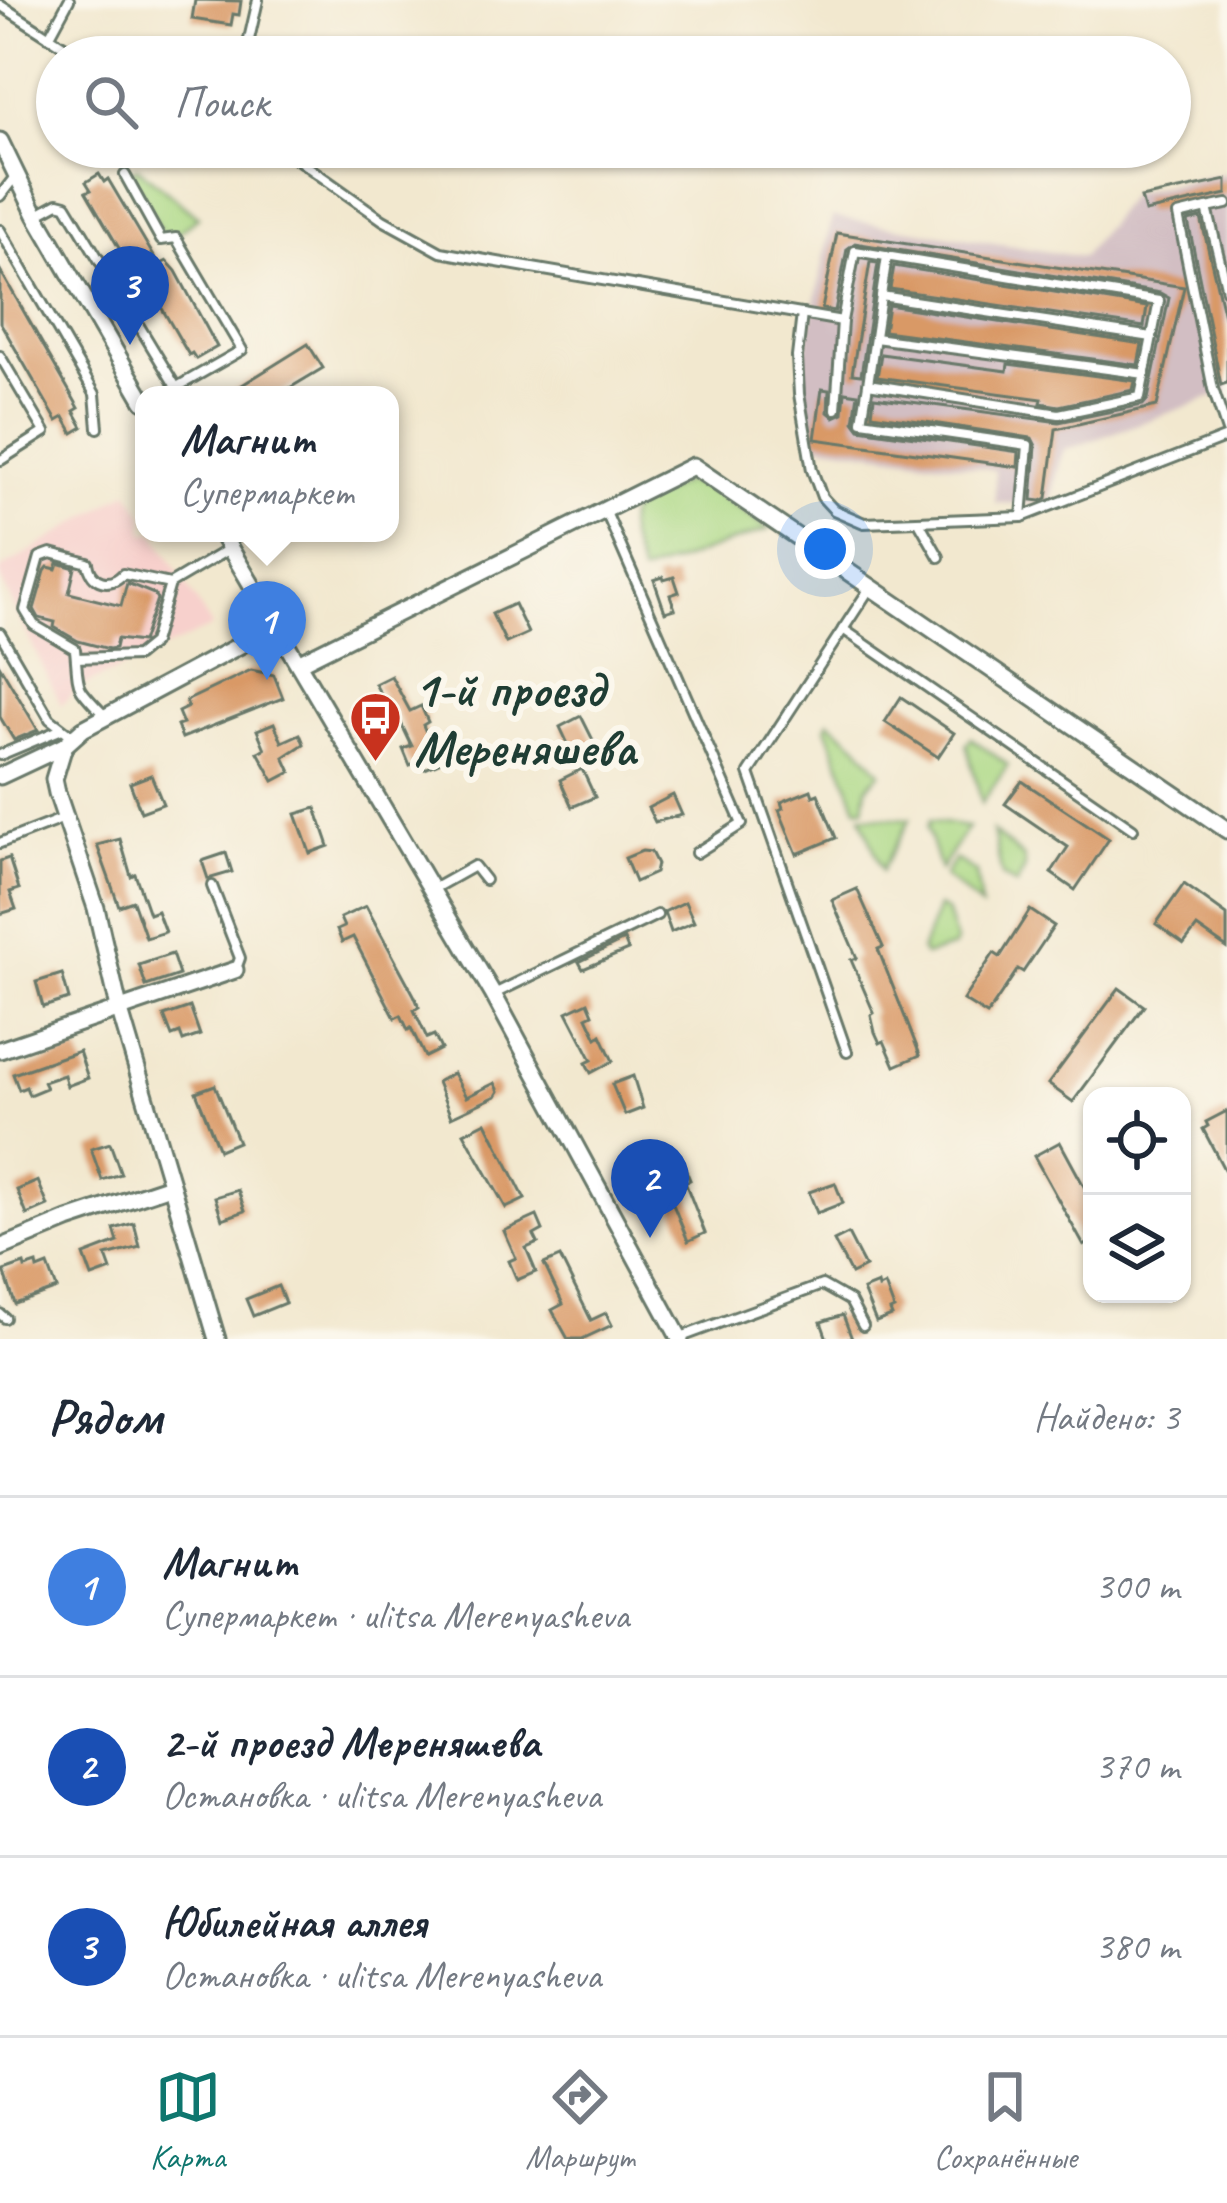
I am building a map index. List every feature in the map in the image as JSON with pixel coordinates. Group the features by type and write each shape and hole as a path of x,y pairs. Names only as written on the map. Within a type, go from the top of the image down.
{"street":[{"path":"0,141 36,215 135,386"},
{"path":"298,663 693,466 1227,830"},
{"path":"227,542 493,994 678,1338"},
{"path":"0,776 276,626"},
{"path":"67,737 54,779 96,908 119,1009 217,1339"},
{"path":"0,1050 235,970"},
{"path":"0,1248 170,1186"}],"lane":[{"path":"50,36 69,0"},
{"path":"249,36 258,0"},
{"path":"0,5 47,36"},
{"path":"310,168 383,220 441,252 842,321"},
{"path":"125,175 161,240 176,238 242,350 178,386"},
{"path":"0,196 15,176"},
{"path":"36,215 58,202 66,205 175,386"},
{"path":"802,314 797,357 806,444 822,497 834,510 864,523 1022,517 1227,434 1213,389 1178,215 1227,204"},
{"path":"1208,208 1227,290"},
{"path":"0,230 95,394 98,428"},
{"path":"836,409 842,321 855,251 1159,301 1140,397 1059,413 868,384"},
{"path":"887,256 862,421 1028,445 1022,517"},
{"path":"881,296 1152,337"},
{"path":"874,338 1144,374"},
{"path":"0,356 45,432 2,460"},
{"path":"605,510 742,824 696,853"},
{"path":"919,521 940,557"},
{"path":"76,658 137,656 153,643 170,584 225,542"},
{"path":"105,716 73,677 75,649 34,625 25,610 40,556 51,553 88,563 92,576 100,581 110,582 123,574 170,584"},
{"path":"847,1052 748,775 871,587"},
{"path":"843,629 1133,829"},
{"path":"0,633 50,719 67,737 0,755"},
{"path":"0,843 64,818"},
{"path":"432,890 474,866 485,880"},
{"path":"212,886 240,958 235,970"},
{"path":"493,994 657,915"},
{"path":"678,1338 822,1286 844,1295 863,1326"}],"shaded area":[{"path":"1227,173 1227,392 1063,451 1050,504 995,503 995,470 812,443 801,374 832,217 1082,257 1131,193"},
{"path":"129,491 135,501 135,542 160,542 212,627 78,688 61,705 0,570"}],"green space":[{"path":"138,168 198,217 172,238 163,236 130,173"},
{"path":"684,482 706,487 769,529 641,574 628,536 630,514"},
{"path":"829,721 881,772 867,787 864,808 857,807 826,727"},
{"path":"971,738 1008,765 982,803 966,744"},
{"path":"861,816 910,819 882,870"},
{"path":"930,821 968,827 940,870 927,828"},
{"path":"993,832 1024,858 1025,868 1016,885 1002,876"},
{"path":"955,859 976,873 981,907 944,876"},
{"path":"938,907 946,911 956,942 954,947 924,956 921,951"}],"building":[{"path":"195,0 241,1 239,15 233,14 231,25 192,19"},
{"path":"99,174 104,182 108,179 159,265 167,261 176,271 217,347 196,359 189,355 86,192 91,190 86,182"},
{"path":"1227,180 1227,194 1145,212 1141,198"},
{"path":"1201,218 1227,329 1227,383 1221,385 1188,221"},
{"path":"837,233 1184,287 1157,406 1056,429 1047,498 1041,501 1032,500 1036,446 1032,438 872,414 874,397 1059,422 1143,405 1169,298 855,243 847,249 835,311 822,309"},
{"path":"870,262 878,263 861,375 852,374"},
{"path":"894,266 1147,307 1144,327 890,289"},
{"path":"0,270 79,408 74,411 83,427 73,433 64,417 57,421 0,322"},
{"path":"888,305 1142,344 1138,365 884,331"},
{"path":"308,344 323,368 293,386 240,386"},
{"path":"881,354 1135,381 1133,390 1059,406 1041,403 1042,399 877,377"},
{"path":"822,389 829,390 828,412 834,417 843,413 845,392 858,394 854,421 860,429 1019,452 1018,467 815,439"},
{"path":"58,563 75,568 69,593 121,606 127,583 154,594 157,599 142,642 117,639 115,648 109,649 78,641 54,627 55,622 39,618 34,609 45,571 56,569"},
{"path":"674,577 679,592 670,595 675,609 665,612 654,580"},
{"path":"514,604 528,633 506,643 492,614"},
{"path":"0,666 38,730 14,740 0,717"},
{"path":"251,670 274,675 283,698 182,738 178,712 188,707 186,701"},
{"path":"391,676 410,711 421,706 428,722 423,725 439,763 425,769 421,761 410,766 403,749 412,746 392,704 388,707 375,684"},
{"path":"901,697 954,733 938,757 885,722"},
{"path":"581,716 598,750 576,761 560,727"},
{"path":"274,723 282,742 300,734 304,744 284,757 291,772 274,781 258,752 265,749 257,730"},
{"path":"582,769 595,797 572,807 560,780"},
{"path":"151,775 163,804 141,812 130,783"},
{"path":"1022,781 1109,839 1075,890 1051,873 1068,847 1005,804"},
{"path":"811,790 813,796 818,794 836,838 797,854 779,810 781,802"},
{"path":"673,795 682,815 655,822 648,808"},
{"path":"316,808 329,846 310,853 296,814"},
{"path":"120,839 149,914 157,911 165,932 146,938 133,901 119,906 97,845"},
{"path":"651,852 657,864 655,873 635,882 625,858"},
{"path":"226,853 232,872 208,879 202,861"},
{"path":"9,858 19,889 10,892 16,909 0,914 0,861"},
{"path":"1184,884 1227,915 1227,948 1197,927 1184,944 1156,924"},
{"path":"857,889 883,947 878,949 920,1055 895,1066 875,1032 874,1013 851,960 857,958 832,900"},
{"path":"685,902 694,922 671,932 664,912"},
{"path":"366,906 414,995 419,1007 414,1010 427,1038 434,1035 441,1049 425,1057 401,1015 395,1018 353,937 342,942 337,930 344,927 340,918"},
{"path":"1030,910 1054,926 987,1015 963,1000 994,953 1000,957"},
{"path":"624,940 628,950 583,969 579,962"},
{"path":"172,954 179,975 146,986 139,965"},
{"path":"62,974 69,999 43,1007 36,982"},
{"path":"1119,988 1144,1006 1073,1102 1048,1084"},
{"path":"588,1002 593,1014 587,1017 613,1061 591,1073 586,1063 592,1060 567,1012"},
{"path":"190,1007 200,1035 183,1041 180,1033 172,1036 164,1016"},
{"path":"79,1051 88,1078 67,1086 64,1075 43,1082 46,1088 29,1095 26,1087 19,1090 13,1074"},
{"path":"453,1073 466,1097 495,1083 499,1091 451,1117 437,1082"},
{"path":"633,1076 643,1108 625,1115 612,1084"},
{"path":"215,1085 238,1142 219,1150 196,1092"},
{"path":"1227,1111 1227,1175 1203,1129 1206,1122"},
{"path":"486,1122 525,1199 506,1208 464,1133"},
{"path":"1060,1142 1083,1184 1083,1244 1034,1156"},
{"path":"110,1143 121,1174 102,1180 91,1149"},
{"path":"684,1165 690,1180 685,1182 705,1233 688,1241 661,1175"},
{"path":"38,1181 48,1206 27,1215 17,1190"},
{"path":"835,1183 843,1203 817,1213 809,1192"},
{"path":"238,1190 245,1211 222,1219 215,1197"},
{"path":"537,1216 543,1230 534,1235 538,1243 526,1248 536,1272 517,1280 509,1261 516,1258 504,1231"},
{"path":"134,1223 140,1247 106,1256 111,1270 92,1277 84,1255 118,1242 114,1229"},
{"path":"848,1234 865,1267 851,1274 834,1241"},
{"path":"560,1257 591,1320 606,1313 612,1325 582,1339 568,1339 552,1310 563,1304 544,1264"},
{"path":"24,1264 25,1268 37,1264 38,1269 48,1265 57,1289 15,1304 4,1271"},
{"path":"878,1284 879,1288 885,1285 894,1309 892,1316 876,1322 863,1290"},
{"path":"278,1286 285,1303 253,1316 246,1299"},
{"path":"843,1315 852,1339 827,1339 821,1322"}],"place":[{"name":"Юбилейная аллея","path":"130,345"},
{"name":"Магнит","path":"267,680"},
{"name":"1-й проезд Мереняшева","path":"375,764"},
{"name":"2-й проезд Мереняшева","path":"650,1238"}]}
